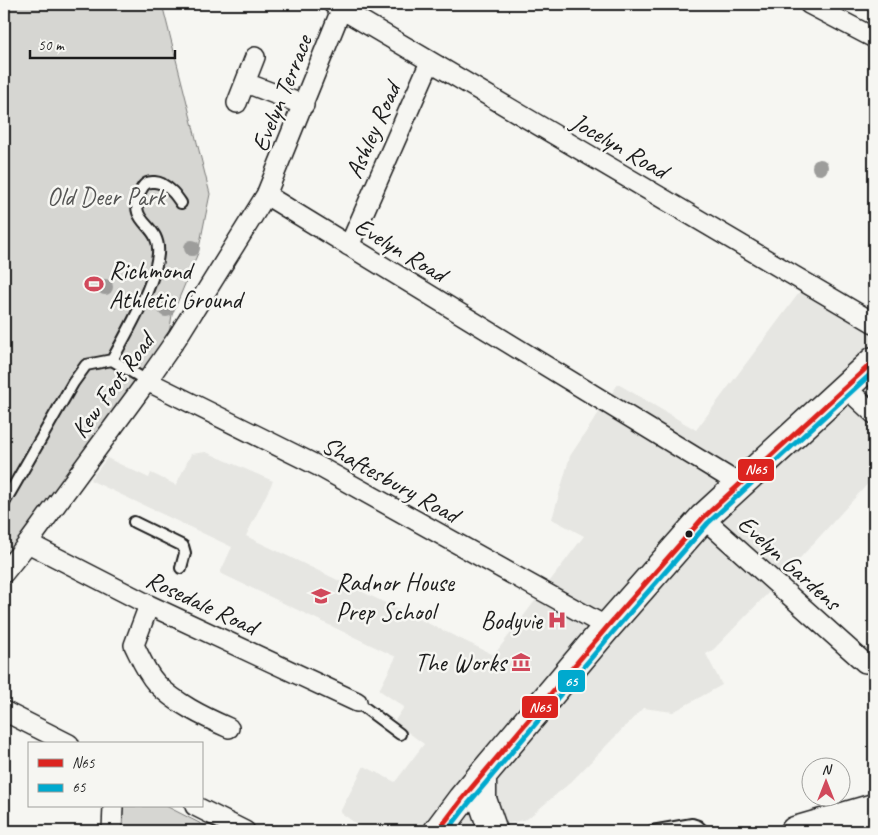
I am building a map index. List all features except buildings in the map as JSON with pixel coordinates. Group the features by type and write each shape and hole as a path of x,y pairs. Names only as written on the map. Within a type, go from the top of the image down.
{"main road":[{"path":"438,831 462,799 607,627 704,518 874,361"},
{"path":"482,776 482,800 493,831"},
{"path":"796,831 849,824 874,808"}],"street":[{"path":"809,4 874,38"},
{"name":"Jocelyn Road","path":"337,7 874,323"},
{"name":"Evelyn Terrace","path":"266,195 304,105 337,7"},
{"path":"237,104 256,57"},
{"name":"Ashley Road","path":"349,246 430,62"},
{"path":"246,83 304,105"},
{"name":"Evelyn Road","path":"266,195 741,485"},
{"name":"Kew Foot Road","path":"4,573 28,543 177,338 266,195"},
{"name":"Shaftesbury Road","path":"147,381 318,466 607,627"},
{"path":"846,388 874,414"},
{"name":"Evelyn Gardens","path":"704,518 864,663"},
{"name":"Rosedale Road","path":"28,543 357,702"},
{"path":"160,606 134,645 155,682 201,716 229,728"},
{"path":"4,711 65,742"},
{"path":"112,831 113,808"},
{"path":"199,808 245,831"}],"lane":[{"path":"112,360 129,330 150,284 158,255 158,242 152,230 136,211 142,187 148,182 160,182 172,190 181,203"},
{"path":"4,503 73,383 86,364 112,360 147,381"},
{"path":"134,522 183,546 185,553 181,568"},
{"path":"357,702 400,734"},
{"path":"652,831 692,824 698,826 703,831"}],"shaded area":[{"path":"811,277 874,309 874,477 770,591 714,649 706,654 722,685 673,712 643,708 571,782 527,819 478,831 366,831 340,812 364,766 395,782 424,744 394,722 404,707 379,690 396,657 220,573 232,547 90,480 107,458 149,478 151,473 176,485 191,454 206,452 273,481 246,536 494,655 584,536 552,519 570,456 618,384 696,430"}],"green space":[{"name":"Old Deer Park","path":"4,4 162,4 210,194 198,253 172,315 169,334 4,560"},
{"path":"122,808 170,808 215,831 120,831"}],"transit line":[{"name":"N65","path":"438,831 462,799 607,627 703,518 874,361"},
{"name":"65","path":"447,831 613,632 708,523 874,371"}],"place":[{"name":"Richmond Athletic Ground","path":"94,284"},
{"name":"Radnor House Prep School","path":"321,596"},
{"name":"Bodyvie","path":"557,620"},
{"name":"The Works","path":"521,662"}]}
